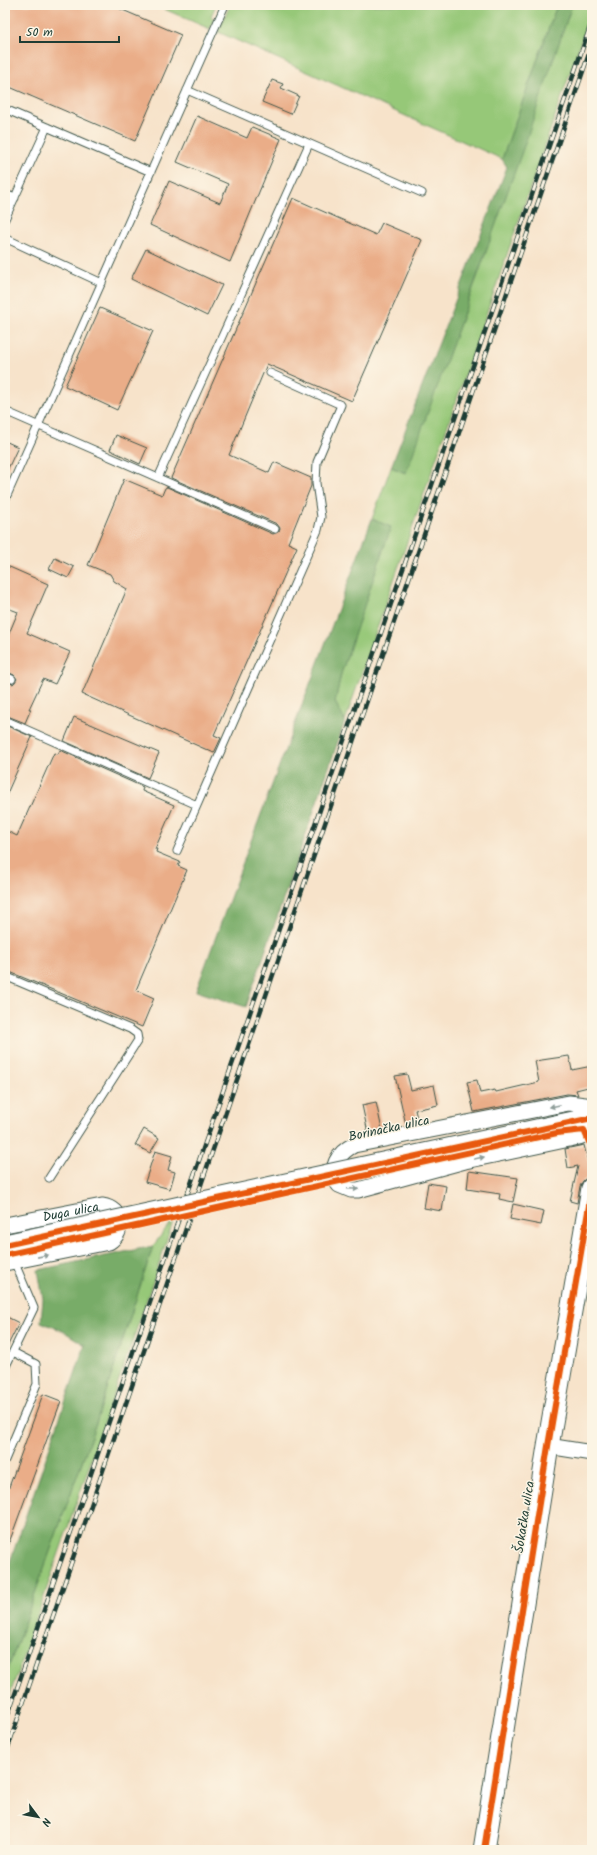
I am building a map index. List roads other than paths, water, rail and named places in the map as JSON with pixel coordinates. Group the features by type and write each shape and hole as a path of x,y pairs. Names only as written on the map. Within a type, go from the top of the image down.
{"street":[{"name":"Borinačka ulica","path":"592,1109 585,1105 569,1103 354,1145 340,1154 334,1167 334,1175 339,1185 350,1190 358,1190 465,1161 579,1137 592,1132"},
{"path":"8,1256 406,1158 592,1118"},
{"name":"Šokačka ulica","path":"484,1850 548,1446 592,1188"},
{"name":"Duga ulica","path":"5,1225 94,1207 109,1207 115,1211 118,1217 118,1231 115,1238 109,1242 8,1256"},
{"path":"548,1446 592,1453"}],"lane":[{"path":"5,500 225,5"},
{"path":"187,90 422,194"},
{"path":"5,109 151,172"},
{"path":"5,219 47,127"},
{"path":"158,478 309,144"},
{"path":"5,194 15,198"},
{"path":"5,238 102,283"},
{"path":"177,851 318,530 321,517 316,484 317,462 341,405 270,373"},
{"path":"5,412 275,529"},
{"path":"5,720 197,805"},
{"path":"5,976 130,1029 137,1034 138,1040 49,1178"},
{"path":"5,1368 34,1308 8,1256"},
{"path":"5,1460 37,1384 36,1364 13,1352"}],"railway":[{"path":"5,1723 592,21"},
{"path":"5,1756 592,45"}]}
